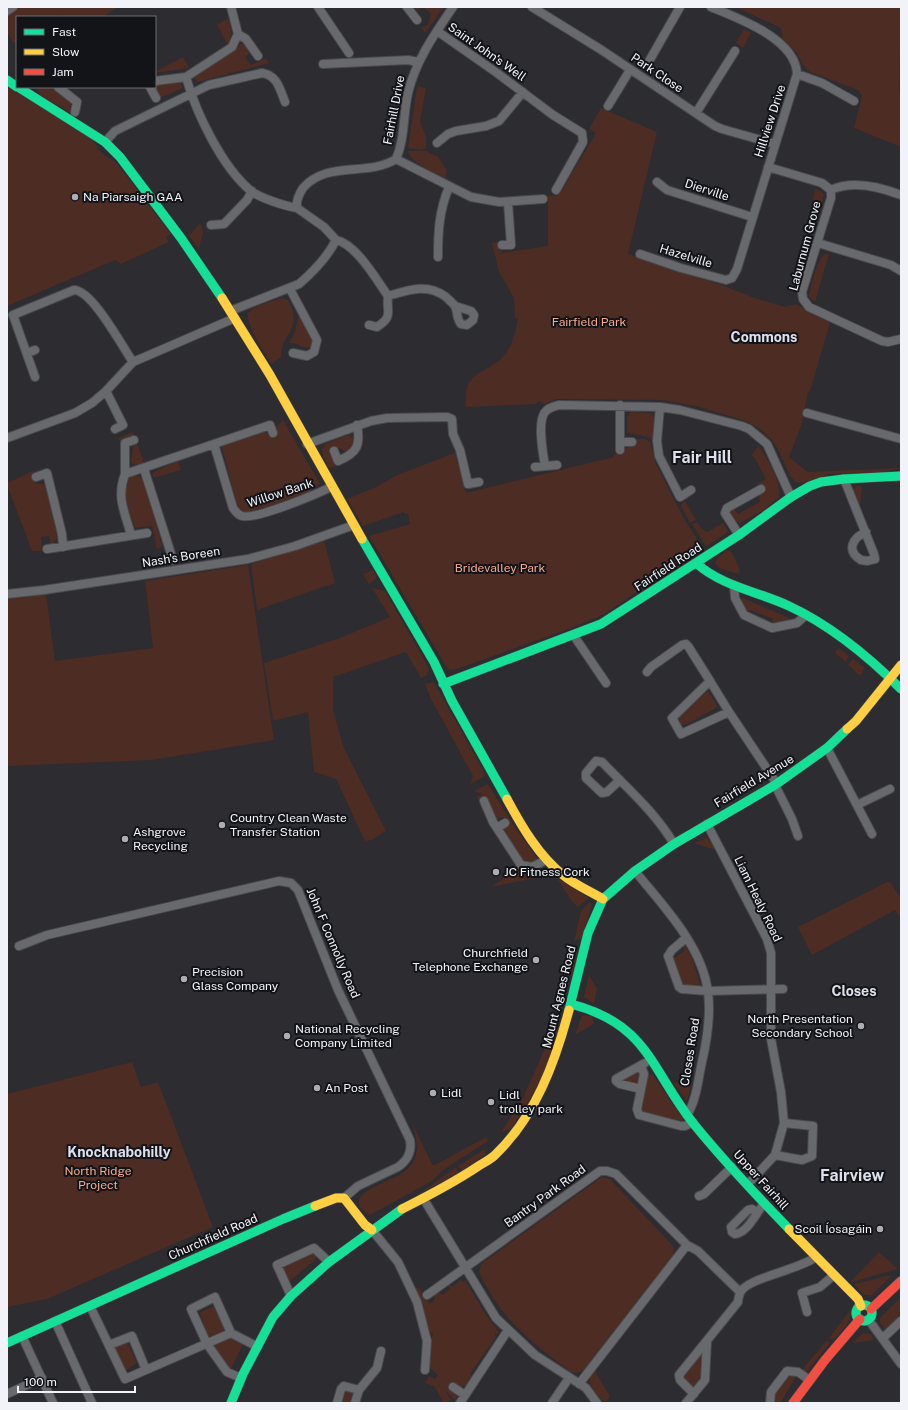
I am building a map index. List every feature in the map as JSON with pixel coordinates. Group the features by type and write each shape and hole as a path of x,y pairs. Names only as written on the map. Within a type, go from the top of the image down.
{"street":[{"path":"7,11 13,7"},
{"path":"156,81 186,77 229,50 235,43 238,34 231,7"},
{"path":"318,7 349,53"},
{"path":"407,7 418,20"},
{"name":"Fairhill Drive","path":"297,208 298,199 302,190 319,176 332,172 377,167 396,159 400,148 408,94 418,62 453,7"},
{"name":"Park Close","path":"532,7 600,49 696,114 722,129 775,144"},
{"path":"648,63 680,7"},
{"name":"Hillview Drive","path":"711,7 746,22 774,39 790,54 795,62 797,74 737,269 732,278 726,280"},
{"name":"Saint John's Well","path":"437,31 553,115 580,130 584,139 556,190"},
{"path":"238,34 246,39 258,56"},
{"path":"696,114 735,51"},
{"path":"323,64 408,60 418,62"},
{"path":"608,106 630,70"},
{"path":"105,142 115,131 209,85 262,73 270,74 275,78 285,102"},
{"path":"797,74 822,83 854,101"},
{"path":"186,77 191,94 217,150 252,191 288,206 297,208 330,232 336,240 346,243 388,296 389,315 385,322 377,327 369,325"},
{"path":"7,80 16,86"},
{"path":"20,88 105,142 120,157 181,238 233,314 270,374 331,487 434,662 443,684 514,814 546,860 564,876 604,900"},
{"path":"59,88 77,102 75,112"},
{"path":"151,88 156,98"},
{"name":"Saint John's Well","path":"437,143 448,134 456,131 486,126 499,121 523,92"},
{"path":"396,159 449,187 480,199 508,202 543,199"},
{"path":"768,166 822,183 831,190 839,186 853,185 888,191 901,196"},
{"name":"Dierville","path":"658,182 667,190 752,217"},
{"path":"438,257 438,223 442,204 449,187"},
{"name":"Laburnum Grove","path":"831,190 831,198 802,292 803,299 809,306 882,340 888,342 901,339"},
{"path":"211,225 224,224 246,200 252,191"},
{"path":"502,245 511,244 508,202"},
{"path":"7,438 75,413 92,403 106,392 133,362 233,314 249,303 290,289 308,277 332,248 336,240"},
{"path":"818,243 891,265 901,271"},
{"name":"Hazelville","path":"640,254 680,268 726,280"},
{"path":"388,296 420,288 429,288 442,294 455,306"},
{"path":"290,289 317,340 314,352 307,356 293,353"},
{"path":"35,377 27,353 10,316 72,290 79,290 93,301 133,362"},
{"path":"27,353 35,350"},
{"path":"106,392 123,425 115,429"},
{"path":"545,466 541,444 542,420 544,413 550,408 559,405 660,407 680,410 749,429 760,438 771,451 791,497"},
{"path":"620,406 620,450"},
{"path":"660,407 657,441 659,456 680,497 691,490"},
{"path":"807,413 901,439"},
{"path":"308,444 357,425 387,418 450,418 453,422 453,434 460,450 468,484 479,482"},
{"path":"125,474 144,469 270,425 272,433"},
{"path":"334,451 338,461 354,452 358,441 357,425"},
{"path":"131,535 120,495 120,487 125,474 125,443 134,440"},
{"path":"620,442 632,442"},
{"name":"Willow Bank","path":"214,444 233,508 242,516 253,516 314,496 331,487"},
{"path":"535,467 557,465"},
{"path":"144,469 173,560"},
{"path":"36,477 47,473 62,534 63,547"},
{"name":"Fairfield Road","path":"443,684 574,636 613,618 739,535 791,497 816,483 844,479 901,477"},
{"path":"844,479 866,532"},
{"path":"739,535 725,513 727,508 761,489"},
{"name":"Nash's Boreen","path":"7,594 44,590 248,559 295,546 354,525"},
{"path":"47,549 147,533"},
{"path":"696,563 712,577 789,606 825,626 872,660 901,689"},
{"path":"734,585 735,598 744,615 772,628 797,623 806,615"},
{"path":"574,636 606,684"},
{"path":"647,672 651,667 686,644 776,784 798,836"},
{"name":"Fairfield Avenue","path":"604,900 635,871 674,844 776,784 827,748 856,721 901,664"},
{"path":"710,681 672,718 681,734 730,712"},
{"path":"827,748 836,761 872,834"},
{"path":"620,780 656,818 674,844"},
{"path":"857,805 890,789"},
{"path":"484,801 497,828 521,865 532,867 546,860"},
{"path":"497,828 505,823"},
{"name":"Liam Healy Road","path":"707,824 767,939 771,953 770,1039 782,1092 784,1123 775,1155 748,1184"},
{"name":"Closes Road","path":"635,871 675,920 686,938 698,961 708,991 708,1023 704,1052 690,1118"},
{"name":"John F Connolly Road","path":"19,946 47,935 187,902 279,881 291,883 298,890 338,990 410,1140 410,1153 404,1163 358,1186 344,1198"},
{"name":"Mount Agnes Road","path":"231,1403 241,1378 273,1317 291,1296 328,1262 370,1231 494,1156 513,1136 535,1100 555,1059 566,1028 588,933 596,911 604,900"},
{"path":"686,938 672,950 668,956 679,987 689,991 771,988 783,989"},
{"name":"Upper Fairhill","path":"571,1004 594,1011 616,1021 636,1039 690,1118 764,1204 834,1275 861,1306"},
{"path":"641,1089 620,1084 616,1081 616,1079 651,1060"},
{"path":"641,1066 644,1074 637,1109 640,1116 681,1126 686,1126 690,1118"},
{"path":"775,1155 802,1160 812,1156 813,1126 784,1123"},
{"path":"699,1196 704,1194 732,1167"},
{"name":"Bantry Park Road","path":"467,1267 603,1171 619,1176 687,1245 698,1251 740,1292"},
{"name":"Churchfield Road","path":"7,1343 297,1214 336,1198 344,1198"},
{"path":"344,1198 370,1231 398,1262 417,1302 427,1341 425,1370"},
{"path":"423,1198 467,1267 496,1318 535,1355 586,1388 597,1403"},
{"path":"756,1212 764,1204"},
{"path":"579,1384 687,1245"},
{"path":"291,1296 277,1266 314,1248 328,1262"},
{"path":"694,1394 680,1380 679,1375 738,1302 740,1292 750,1284 804,1265 816,1257"},
{"path":"427,1294 467,1267"},
{"path":"807,1312 802,1293 820,1287 834,1275"},
{"path":"792,1403 808,1379 864,1319 872,1313 871,1309 901,1281"},
{"path":"241,1378 227,1372 207,1344 190,1308 215,1297 231,1333 258,1347"},
{"path":"90,1306 125,1379 231,1333"},
{"path":"871,1309 868,1306 861,1306 857,1311 857,1315 864,1319 883,1338 901,1364"},
{"path":"883,1338 901,1321"},
{"path":"55,1322 92,1403"},
{"path":"460,1403 508,1330"},
{"path":"22,1336 53,1403"},
{"path":"109,1345 132,1336 146,1370"},
{"path":"686,1403 705,1380 707,1341"},
{"path":"355,1403 359,1390 377,1368 381,1351"},
{"path":"770,1403 770,1392 787,1371 798,1372 808,1379"},
{"path":"7,1394 42,1378"},
{"path":"552,1403 569,1378"},
{"path":"337,1403 344,1386 359,1390"},
{"path":"453,1387 465,1395"}],"green space":[{"path":"20,7 118,7 104,16 16,16 16,42 14,43 7,33 7,16"},
{"path":"412,7 423,7 418,10"},
{"path":"423,7 444,7 425,33 421,28 428,25 431,14"},
{"path":"735,7 901,7 899,93 901,94 901,147 854,128 862,96 858,90 810,72 803,65 797,53 783,39 781,28"},
{"path":"228,18 231,38 228,45 217,25"},
{"path":"744,29 751,33 743,48 736,43"},
{"path":"241,44 246,45 250,52 245,57 251,65 266,58 269,63 198,82 196,81 194,76 229,55"},
{"path":"183,57 189,68 156,73"},
{"path":"179,81 183,87 181,89 160,98 156,91 159,84"},
{"name":"Na Piarsaigh GAA","path":"7,85 93,140 102,153 115,161 171,234 166,237 169,242 121,264 115,260 7,306"},
{"path":"417,86 426,88 420,122 426,137 426,148 421,150 408,148"},
{"path":"36,88 51,88 63,94 71,102 70,111 80,118 40,95"},
{"name":"Fairfield Park","path":"601,108 657,132 628,254 785,307 796,304 830,323 810,391 808,392 802,423 789,457 808,472 901,468 884,472 829,474 803,483 796,482 790,476 779,451 772,440 760,429 746,421 696,406 662,400 556,399 545,404 539,401 536,404 466,407 468,384 479,373 494,364 508,350 516,330 518,318 515,318 514,298 499,272 492,243 499,242 502,253 548,246 548,196 558,195 564,187 596,133 589,129"},
{"path":"408,151 426,151 438,157 447,170 445,178 418,163 413,159"},
{"path":"815,188 824,194 820,214 811,212"},
{"path":"200,223 203,232 199,249 189,236"},
{"path":"829,254 815,302 809,297 817,267 822,256"},
{"path":"283,298 288,300 293,310 293,325 284,342 281,357 272,364 253,331 248,313 258,306"},
{"path":"299,314 313,341 311,347 308,348 289,343 295,332"},
{"path":"631,412 651,413 655,420 655,443 648,437 627,433 627,417"},
{"path":"283,420 320,484 311,489 311,491 273,505 245,513 237,504 222,448 223,445 262,431 265,431 269,436 278,433 276,427"},
{"path":"133,432 144,463 140,466 131,463 134,444 133,438 120,441 118,438"},
{"path":"349,435 353,438 353,447 347,453 340,448 329,453 336,467 329,468 323,453 325,445"},
{"name":"Bridevalley Park","path":"633,439 645,439 650,442 656,464 683,517 699,542 697,543 700,544 701,549 604,614 574,627 457,669 452,670 447,668 369,536 410,524 408,513 405,514 404,512 363,526 347,499 376,487 397,475 455,453 466,493 614,457 614,454 624,453 625,448 633,446"},
{"path":"758,446 766,456 776,477 779,497 764,510 740,523 734,521 730,510 734,509 738,514 760,502 759,495 764,492 760,484 756,484 766,479 754,457 751,456"},
{"path":"178,461 181,470 153,478 153,473"},
{"path":"33,471 36,484 45,484 54,507 58,525 56,540 51,544 49,536 41,537 42,551 32,551 7,485 7,483"},
{"path":"135,475 142,478 145,482 162,546 157,550 152,526 135,528 128,507 126,499 126,484 129,479"},
{"path":"856,486 860,486 862,488 860,506 853,491"},
{"path":"685,501 696,520 690,523 681,506"},
{"path":"697,522 701,528 707,532 723,523 728,530 727,533 707,546 692,524"},
{"path":"324,540 335,583 257,610 251,564"},
{"path":"728,550 732,552 740,571 738,574 719,568 715,563 719,556"},
{"path":"248,565 274,740 152,760 7,766 7,599 46,594 55,661 153,648 145,581"},
{"path":"373,570 377,578 369,584 363,574"},
{"path":"372,588 385,591 429,668 427,675 421,678 406,652 333,677 333,709 343,746 386,831 372,840 365,841 336,779 314,772 308,712 273,721 264,663 340,638 390,617"},
{"path":"743,598 789,618 789,622 771,625 773,619 751,610 748,613 740,600"},
{"path":"839,648 849,656 846,662 836,654 836,651"},
{"path":"853,659 864,667 860,676 848,665"},
{"path":"434,682 483,770 485,776 470,784 473,776 431,699 425,684"},
{"path":"708,691 718,707 687,724 681,725 679,718 681,714"},
{"path":"488,784 514,826 537,858 534,862 529,864 523,860 503,831 508,826 503,817 497,819 495,817 487,797 479,801 477,797 482,794 474,791"},
{"path":"706,838 711,842 716,850 694,843"},
{"path":"516,868 525,873 544,869 550,875 491,887"},
{"path":"557,878 589,898 578,907 571,900"},
{"path":"887,882 890,882 899,896 901,896 901,919 895,910 812,955 798,927"},
{"path":"590,902 592,905 581,939 574,941 581,911"},
{"path":"684,944 691,956 701,986 699,987 682,986 672,957 673,953 675,958 685,950 682,945"},
{"path":"573,947 573,950 577,952 572,976 566,975"},
{"path":"589,975 597,989 594,1004 584,997"},
{"path":"582,1015 592,1016 594,1024 575,1035"},
{"path":"555,1025 559,1030 543,1077 511,1129 501,1132 523,1098"},
{"name":"North Ridge Project","path":"132,1062 141,1087 158,1082 213,1227 47,1299 7,1307 7,1094"},
{"path":"638,1070 641,1071 638,1085 622,1082 622,1078"},
{"path":"650,1074 653,1075 684,1120 683,1121 642,1112 641,1108 646,1079"},
{"path":"673,1082 691,1086 687,1100 686,1100"},
{"path":"413,1125 433,1166 486,1137 488,1141 443,1170 432,1181 370,1215 361,1208 359,1202 361,1197 367,1191 402,1173 415,1158 417,1149"},
{"path":"485,1149 485,1155 462,1171 458,1166"},
{"path":"456,1167 458,1173 456,1175 419,1194"},
{"path":"602,1177 610,1179 674,1247 673,1256 583,1371 576,1373 571,1372 556,1361 507,1317 497,1304 479,1272 481,1264"},
{"path":"313,1252 317,1255 315,1260 289,1282 282,1269 284,1266"},
{"path":"879,1252 898,1269 852,1282 851,1281"},
{"path":"892,1275 871,1296 864,1295 854,1284"},
{"path":"460,1280 464,1282 465,1280 485,1313 499,1332 497,1334 494,1333 496,1337 470,1374 472,1376 467,1384 460,1388 453,1384 449,1389 457,1396 456,1401 444,1389 451,1400 444,1403 434,1386 425,1383 429,1376 435,1379 438,1375 429,1367 430,1339 434,1334 430,1332 415,1288 419,1288 430,1304 435,1300 433,1294 438,1291 442,1295 450,1289 447,1284 449,1283 452,1287"},
{"path":"901,1297 901,1307 897,1319 889,1329 885,1329 880,1323 880,1318"},
{"path":"215,1306 224,1328 223,1332 210,1337 207,1334 200,1312"},
{"path":"851,1309 850,1318 846,1326 833,1340 829,1338"},
{"path":"863,1333 871,1334 874,1340 852,1343"},
{"path":"227,1338 233,1338 241,1342 242,1346 231,1369 229,1370 216,1348 213,1348 214,1345"},
{"path":"827,1340 830,1343 805,1374 801,1371"},
{"path":"127,1342 137,1363 127,1370 124,1369 114,1348 116,1345"},
{"path":"701,1352 703,1353 701,1376 693,1388 683,1379 683,1376"},
{"path":"593,1371 595,1371 609,1395 609,1398 606,1401 602,1400 590,1383"},
{"path":"792,1374 796,1374 796,1377 780,1403 772,1403 772,1397"},
{"path":"345,1390 353,1393 351,1403 340,1403"}],"traffic: fast":[{"path":"7,80 16,86"},
{"path":"20,88 105,142 120,157 181,238 222,298"},
{"path":"443,684 601,624 739,535 791,497 810,486 821,482 844,479 901,476"},
{"path":"362,539 434,662 452,701 507,799"},
{"path":"696,563 717,578 789,606 835,632 876,665 901,689"},
{"path":"569,1010 588,933 603,899 635,871 674,844 775,785 827,748 847,729"},
{"path":"571,1004 597,1013 616,1023 632,1036 645,1050 693,1123 740,1177 789,1229"},
{"path":"7,1343 315,1206"},
{"path":"231,1403 243,1374 273,1317 291,1296 329,1262 402,1209"},
{"path":"864,1305 871,1310 872,1313 867,1320 864,1321 857,1316 856,1313 861,1306 864,1305"}],"traffic: slow":[{"path":"222,298 270,375 362,539"},
{"path":"847,729 856,721 901,665"},
{"path":"507,799 525,830 546,859 568,879 603,899"},
{"path":"402,1209 450,1184 489,1160 509,1140 521,1124 542,1088 557,1050 569,1010"},
{"path":"315,1206 336,1198 344,1198 365,1225 372,1230"},
{"path":"789,1229 858,1299 861,1306"}],"traffic: jam":[{"path":"871,1309 901,1281"},
{"path":"793,1403 825,1360 860,1319"}],"place":[{"name":"Na Piarsaigh GAA","path":"75,197"},
{"name":"Country Clean Waste Transfer Station","path":"222,825"},
{"name":"Ashgrove Recycling","path":"125,839"},
{"name":"JC Fitness Cork","path":"496,872"},
{"name":"Churchfield Telephone Exchange","path":"536,960"},
{"name":"Precision Glass Company","path":"184,979"},
{"name":"North Presentation Secondary School","path":"861,1026"},
{"name":"National Recycling Company Limited","path":"287,1036"},
{"name":"An Post","path":"317,1088"},
{"name":"Lidl","path":"433,1093"},
{"name":"Lidl trolley park","path":"491,1102"},
{"name":"Scoil Íosagáin","path":"880,1229"}],"district":[{"name":"Commons","path":"764,337"},
{"name":"Fair Hill","path":"702,457"},
{"name":"Closes","path":"854,991"},
{"name":"Knocknabohilly","path":"119,1152"},
{"name":"Fairview","path":"852,1175"}]}
